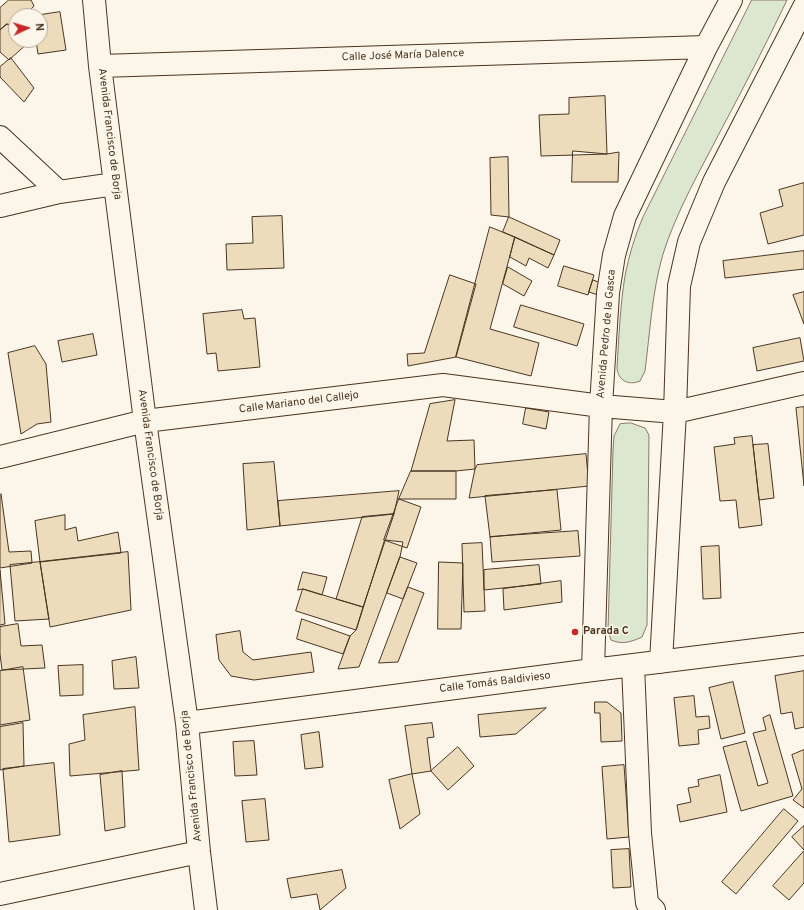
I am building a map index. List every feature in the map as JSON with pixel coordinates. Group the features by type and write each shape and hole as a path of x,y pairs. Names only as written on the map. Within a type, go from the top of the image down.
{"street":[{"name":"Avenida Francisco de Borja","path":"94,0 100,66 145,421 187,723 206,910"},
{"name":"Avenida Pedro de la Gasca","path":"593,670 601,406 608,294 614,255 626,216 706,47 731,0"},
{"path":"660,662 675,412 679,286 689,242 714,182 804,7"},
{"name":"Calle José María Dalence","path":"100,66 706,47"},
{"path":"0,137 59,192"},
{"path":"0,206 59,192 115,184"},
{"name":"Calle Mariano del Callejo","path":"0,457 145,421 443,385 601,406 675,412 804,383"},
{"name":"Calle Tomás Baldivieso","path":"187,723 804,644"},
{"path":"633,665 640,833 648,908"},
{"path":"0,894 199,852"}],"green space":[{"path":"752,0 787,0 755,65 689,191 675,222 659,268 645,371 640,381 631,383 624,381 619,376 617,368 620,322 623,287 628,261 635,238 643,217"},
{"path":"631,423 645,428 649,435 647,625 642,637 623,643 611,640 608,631 613,451 614,436 620,424"}],"building":[{"path":"9,0 31,0 34,6 32,8 8,8 8,24 0,30 0,8"},
{"path":"60,12 66,50 38,54 37,48 48,48 48,14"},
{"path":"8,24 8,48 22,48 9,60 0,52 0,30"},
{"path":"11,58 34,88 24,102 0,77 0,67"},
{"path":"605,96 607,154 541,156 539,115 569,114 569,98"},
{"path":"573,151 607,154 619,152 618,182 572,182"},
{"path":"508,157 509,217 491,215 490,158"},
{"path":"804,183 804,235 768,244 760,213 783,206 779,190"},
{"path":"282,216 284,268 227,270 226,244 253,243 252,217"},
{"path":"509,217 560,240 554,255 503,232"},
{"path":"490,227 515,237 490,329 539,343 531,376 456,357"},
{"path":"515,237 554,255 548,268 529,258 526,266 510,257"},
{"path":"804,251 804,269 725,278 723,261"},
{"path":"564,266 594,275 588,295 558,286"},
{"path":"508,267 532,281 524,296 503,284"},
{"path":"450,275 476,284 456,357 408,366 407,354 424,353"},
{"path":"593,280 601,283 598,295 589,292"},
{"path":"804,292 804,324 793,295"},
{"path":"521,305 584,324 577,346 514,327"},
{"path":"242,310 244,319 255,318 260,367 218,371 216,353 207,354 203,314"},
{"path":"93,334 97,355 62,362 58,341"},
{"path":"800,338 804,361 757,371 753,348"},
{"path":"35,346 46,364 51,422 37,424 21,434 8,353"},
{"path":"455,400 447,441 474,440 475,469 456,471 411,471 430,404"},
{"path":"804,407 804,486 796,408"},
{"path":"526,408 549,412 546,429 523,424"},
{"path":"752,436 762,525 739,528 736,500 720,501 714,447 735,444 734,438"},
{"path":"768,444 774,498 759,500 753,445"},
{"path":"586,454 589,486 469,498 477,465"},
{"path":"274,462 280,526 247,530 243,464"},
{"path":"411,471 456,471 456,499 399,499"},
{"path":"557,490 561,530 490,537 485,496"},
{"path":"399,491 394,514 280,526 278,501"},
{"path":"1,494 9,552 31,551 32,563 0,568"},
{"path":"399,499 421,507 407,548 384,540"},
{"path":"394,514 363,607 336,599 362,517"},
{"path":"65,515 65,530 76,527 78,541 118,532 121,553 40,562 35,521"},
{"path":"578,531 580,556 492,562 490,537"},
{"path":"385,540 403,542 400,557 359,667 338,669 350,636 356,630"},
{"path":"482,543 485,611 464,612 462,544"},
{"path":"719,546 721,598 703,599 701,547"},
{"path":"128,552 131,610 50,627 40,562"},
{"path":"400,557 417,563 403,599 387,593"},
{"path":"40,562 49,619 15,621 10,565"},
{"path":"439,562 463,563 461,629 438,629"},
{"path":"539,565 541,584 484,590 484,570"},
{"path":"0,570 5,624 0,625"},
{"path":"303,572 327,577 322,595 303,589 298,590"},
{"path":"561,581 562,602 504,610 503,589"},
{"path":"408,587 424,593 398,662 379,663"},
{"path":"303,589 363,607 356,630 296,611"},
{"path":"302,619 350,636 343,654 297,639"},
{"path":"18,624 21,646 42,645 45,668 2,670 0,654 0,627"},
{"path":"240,631 243,652 253,660 311,652 314,672 254,680 231,676 219,660 216,635"},
{"path":"136,657 139,688 114,689 112,661"},
{"path":"83,665 83,695 60,696 58,666"},
{"path":"23,667 30,720 0,725 0,671"},
{"path":"804,671 804,727 795,729 792,712 781,714 775,676"},
{"path":"733,682 745,733 721,739 709,688"},
{"path":"694,696 696,717 709,716 710,728 698,730 699,744 679,746 674,698"},
{"path":"595,702 607,702 621,713 622,741 601,742 600,713 595,713"},
{"path":"135,707 139,770 70,776 69,744 85,740 83,715"},
{"path":"546,708 516,734 480,737 478,715"},
{"path":"770,715 793,796 741,811 723,747 746,741 758,786 768,783 753,733 766,730 763,718"},
{"path":"23,723 24,766 0,770 0,727"},
{"path":"432,723 434,737 427,738 431,771 412,774 405,726"},
{"path":"319,732 323,767 305,769 301,735"},
{"path":"254,741 257,775 235,776 233,742"},
{"path":"458,747 474,766 448,790 431,771"},
{"path":"804,750 804,808 793,800 802,789 792,755"},
{"path":"54,763 60,835 9,842 3,769"},
{"path":"624,765 629,837 607,839 602,767"},
{"path":"122,771 125,827 105,831 100,775"},
{"path":"412,774 420,814 400,829 389,780"},
{"path":"720,775 727,812 680,822 677,805 691,802 688,788 699,786 698,780"},
{"path":"265,799 269,840 246,842 242,801"},
{"path":"784,809 798,821 736,894 722,882"},
{"path":"804,826 804,850 792,837"},
{"path":"629,849 631,887 613,888 611,850"},
{"path":"804,851 804,883 789,900 773,886"},
{"path":"342,870 346,888 320,910 317,894 291,898 287,879"}],"place":[{"name":"Parada C","path":"575,632"}]}
